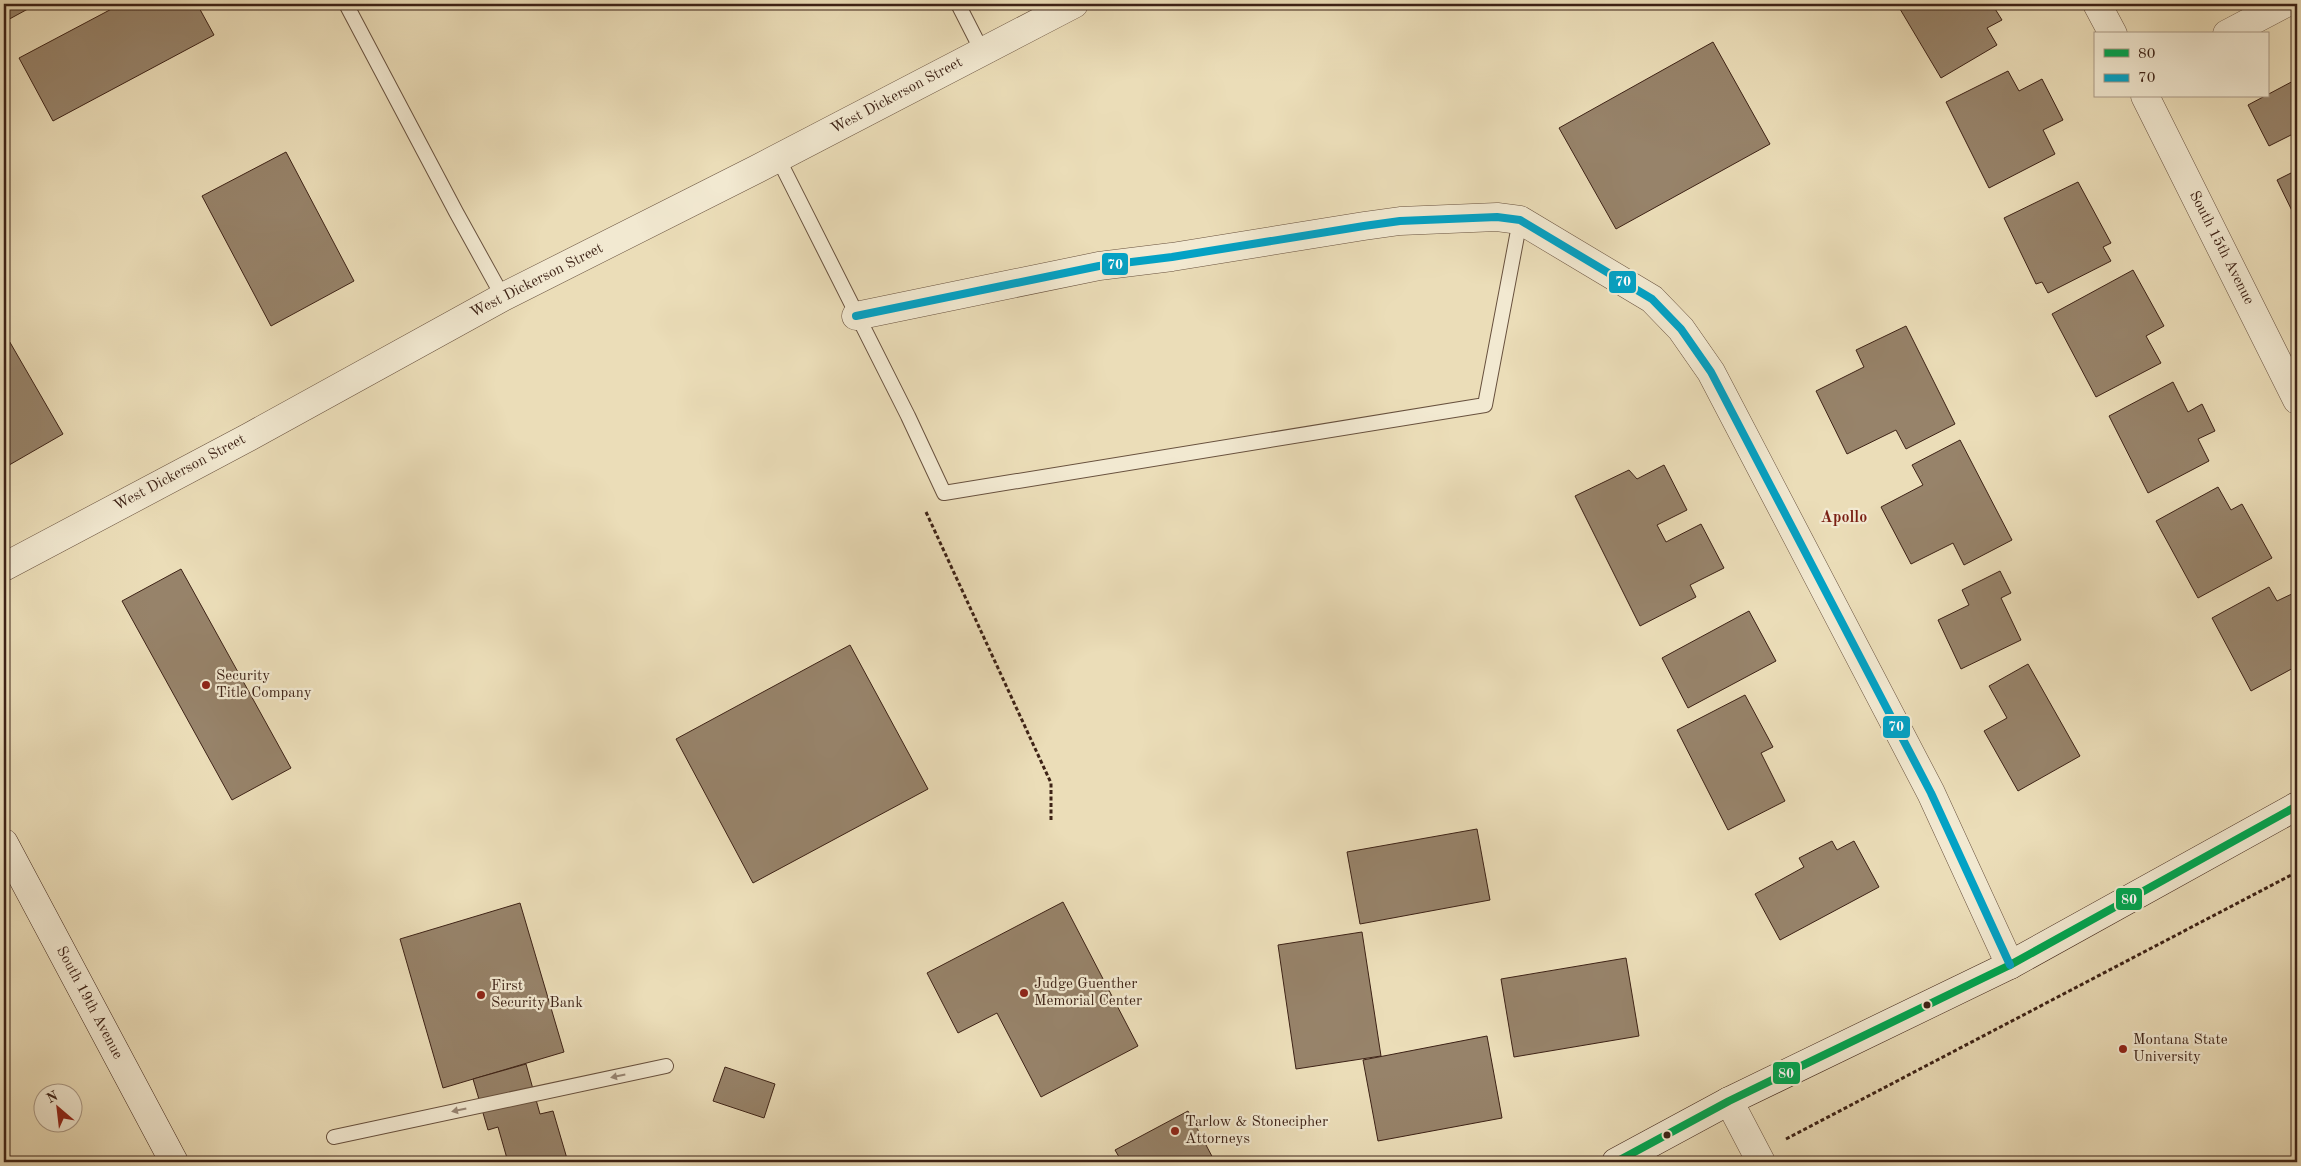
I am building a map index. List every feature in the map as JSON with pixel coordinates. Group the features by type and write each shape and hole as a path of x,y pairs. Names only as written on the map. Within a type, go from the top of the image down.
{"street":[{"name":"West Dickerson Street","path":"4,567 249,437 503,297 778,158 1074,4"},
{"path":"2097,4 2112,32"},
{"path":"2232,32 2284,4"},
{"name":"South 15th Avenue","path":"2146,98 2297,400"},
{"path":"856,316 1099,266 1172,257 1364,226 1400,222 1497,217 1520,220 1652,299 1681,330 1711,372 1931,793 2010,966"},
{"path":"1616,1162 1729,1101 2010,966 2297,806"},
{"name":"South 19th Avenue","path":"4,843 174,1162"},
{"path":"1729,1101 1759,1158"}],"lane":[{"path":"346,4 503,297"},
{"path":"958,4 982,51"},
{"path":"778,158 908,416 944,493 1485,405 1520,220"},
{"path":"334,1137 666,1066"}],"path":[{"path":"1759,1158 2297,872"}],"building":[{"path":"4,4 37,4 4,22"},
{"path":"121,4 197,4 214,35 53,121 19,58"},
{"path":"1897,4 1992,4 2002,20 1987,28 1997,45 1941,78"},
{"path":"1713,42 1770,144 1616,229 1559,128"},
{"path":"2008,71 2019,91 2042,79 2063,120 2043,130 2055,154 1989,188 1946,102"},
{"path":"2297,79 2297,132 2269,146 2248,105 2261,98 2268,98 2268,94"},
{"path":"286,152 354,281 271,326 202,196"},
{"path":"2297,170 2297,221 2277,180"},
{"path":"2078,182 2111,243 2103,247 2111,261 2048,293 2042,282 2036,284 2004,218"},
{"path":"2133,270 2164,326 2146,336 2161,363 2096,397 2052,314"},
{"path":"1906,326 1955,424 1906,449 1896,430 1847,454 1816,391 1864,367 1856,350"},
{"path":"4,332 63,434 4,468"},
{"path":"2173,382 2188,412 2202,404 2215,431 2198,439 2209,461 2148,493 2109,416"},
{"path":"1960,440 2012,540 1964,565 1953,543 1911,564 1881,507 1923,485 1912,465"},
{"path":"1664,465 1687,510 1657,525 1666,542 1701,524 1724,568 1690,585 1696,597 1640,626 1575,496 1629,470 1637,479"},
{"path":"2218,487 2231,510 2242,504 2272,558 2198,598 2156,521"},
{"name":"Security Title Company","path":"181,569 291,768 232,800 122,601"},
{"path":"2000,571 2011,593 2001,598 2021,640 1961,669 1938,620 1969,605 1962,590"},
{"path":"2269,587 2277,601 2296,592 2297,594 2297,640 2295,641 2297,666 2251,691 2212,618"},
{"path":"1749,611 1776,661 1688,708 1662,658"},
{"path":"850,645 928,789 753,883 676,739"},
{"path":"2028,664 2080,756 2018,791 1984,731 2007,718 1989,686"},
{"path":"1745,695 1773,747 1761,753 1785,801 1728,830 1677,730"},
{"path":"1477,829 1490,900 1360,924 1347,852"},
{"path":"1832,841 1837,850 1854,841 1879,887 1780,940 1755,894 1804,867 1799,858"},
{"name":"Judge Guenther Memorial Center","path":"1063,902 1138,1046 1041,1097 997,1013 958,1033 927,973"},
{"name":"First Security Bank","path":"520,903 564,1052 443,1088 400,939"},
{"path":"1362,932 1381,1056 1296,1069 1278,945"},
{"path":"1626,958 1639,1036 1514,1057 1501,979"},
{"path":"1487,1036 1502,1118 1378,1141 1363,1060"},
{"path":"526,1064 540,1114 553,1111 568,1162 508,1162 498,1127 488,1130 473,1079"},
{"path":"725,1067 775,1084 764,1118 713,1101"},
{"name":"Tarlow & Stonecipher Attorneys","path":"1188,1111 1215,1162 1122,1162 1115,1150"}],"transit line":[{"name":"70","path":"856,316 1099,266 1172,257 1364,226 1400,221 1497,217 1520,220 1652,299 1681,329 1711,372 1931,793 2010,965"},
{"name":"80","path":"1616,1162 1729,1101 2010,965 2297,806"}],"place":[{"name":"Security Title Company","path":"206,685"},
{"name":"Judge Guenther Memorial Center","path":"1024,993"},
{"name":"First Security Bank","path":"481,995"},
{"name":"Montana State University","path":"2123,1049"},
{"name":"Tarlow & Stonecipher Attorneys","path":"1175,1131"}],"district":[{"name":"Apollo","path":"1844,518"}]}
